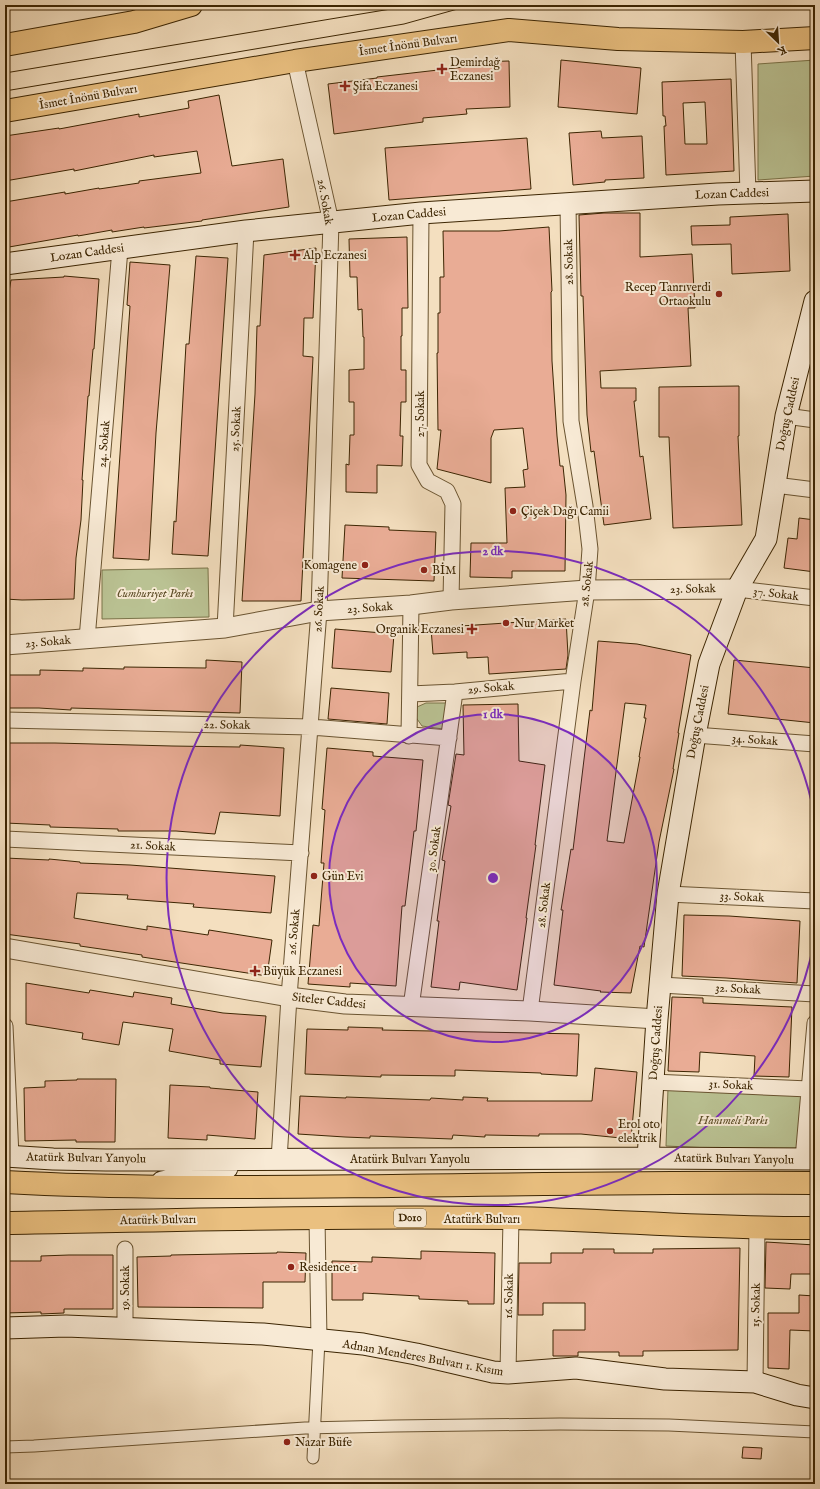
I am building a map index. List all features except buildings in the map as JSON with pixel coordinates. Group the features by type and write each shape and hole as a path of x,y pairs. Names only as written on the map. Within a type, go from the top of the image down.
{"main road":[{"path":"5,45 134,22 191,5"},
{"name":"İsmet İnönü Bulvarı","path":"5,111 295,61 509,30 618,39 743,42 815,38"},
{"name":"Lozan Caddesi","path":"5,264 246,231 421,213 568,203 748,193 815,191"},
{"name":"Doğuş Caddesi","path":"648,1158 657,1019 668,894 695,735 709,664 737,589 766,539 786,416 815,301"},
{"name":"Atatürk Bulvarı Yanyolu","path":"8,1156 53,1159 271,1160 648,1158 809,1159"},
{"path":"143,1186 271,1160"},
{"path":"5,1182 143,1186 294,1187 675,1182 815,1183"},
{"name":"Atatürk Bulvarı","path":"5,1223 293,1217 510,1218 757,1228 815,1228"},
{"name":"Adnan Menderes Bulvarı 1. Kısım","path":"5,1328 66,1326 125,1327 263,1334 363,1344 416,1354 471,1367 508,1373 576,1368 665,1379 755,1382 797,1395 815,1398"}],"street":[{"path":"743,42 748,193"},
{"name":"26. Sokak","path":"271,1160 289,997 319,611 331,222 295,61"},
{"name":"28. Sokak","path":"530,1011 573,681 587,590 590,550 585,506 570,421 568,203"},
{"name":"27. Sokak","path":"421,213 419,465 428,481 447,491 453,504 451,600"},
{"name":"25. Sokak","path":"225,628 246,231"},
{"name":"24. Sokak","path":"87,639 120,249"},
{"path":"786,416 815,420"},
{"path":"775,485 815,490"},
{"name":"23. Sokak","path":"5,645 225,628 319,611 411,605 451,600 587,590 737,589"},
{"name":"37. Sokak","path":"737,589 815,598"},
{"path":"409,736 411,605"},
{"name":"29. Sokak","path":"410,694 455,692 573,681"},
{"name":"30. Sokak","path":"411,1007 455,692"},
{"name":"22. Sokak","path":"5,720 311,727 449,738"},
{"name":"34. Sokak","path":"695,735 815,744"},
{"name":"21. Sokak","path":"5,839 301,853"},
{"name":"33. Sokak","path":"668,894 815,901"},
{"name":"Siteler Caddesi","path":"5,948 289,997 345,1004 530,1011 657,1019"},
{"name":"32. Sokak","path":"661,985 815,994"},
{"path":"809,1159 809,1088 815,1023"},
{"path":"5,1026 8,1156"},
{"name":"31. Sokak","path":"653,1082 809,1088"},
{"path":"313,1458 319,1340 317,1218"},
{"name":"16. Sokak","path":"508,1373 510,1218"},
{"name":"15. Sokak","path":"755,1382 757,1228"},
{"name":"19. Sokak","path":"125,1249 125,1327"},
{"path":"5,1447 315,1428 528,1424 669,1424 815,1432"}],"green space":[{"path":"815,60 815,176 758,180 758,64"},
{"name":"Cumhuriyet Parkı","path":"208,568 209,617 102,619 102,570"},
{"path":"426,703 446,703 443,729 422,726 415,716 417,707"},
{"name":"Hanımeli Parkı","path":"668,1088 801,1094 799,1152 666,1146"}],"tram line":[{"path":"5,73 415,5"},
{"path":"5,91 404,24 472,5"}],"place":[{"name":"Demirdağ Eczanesi","path":"442,69"},
{"name":"Şifa Eczanesi","path":"345,86"},
{"name":"Alp Eczanesi","path":"295,255"},
{"name":"Recep Tanrıverdi Ortaokulu","path":"719,294"},
{"name":"Çiçek Dağı Camii","path":"513,511"},
{"name":"Komagene","path":"365,565"},
{"name":"BİM","path":"424,570"},
{"name":"Nur Market","path":"506,623"},
{"name":"Organik Eczanesi","path":"472,629"},
{"name":"Gün Evi","path":"314,876"},
{"name":"Büyük Eczanesi","path":"255,971"},
{"name":"Erol oto elektrik","path":"610,1131"},
{"name":"Residence 1","path":"291,1267"},
{"name":"Nazar Büfe","path":"287,1442"}]}
